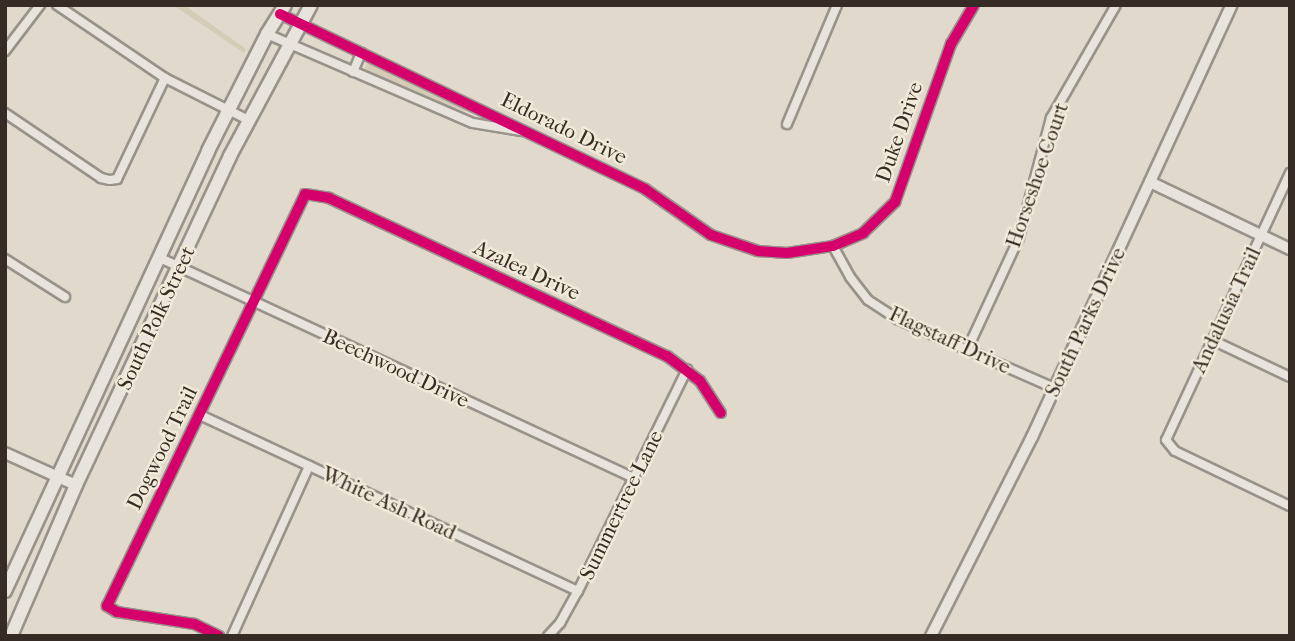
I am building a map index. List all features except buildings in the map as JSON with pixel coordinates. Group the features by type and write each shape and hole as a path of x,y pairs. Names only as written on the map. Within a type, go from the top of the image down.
{"main road":[{"name":"South Polk Street","path":"10,636 76,485 248,120 312,5"},
{"name":"South Polk Street","path":"5,591 158,257 229,109 267,34 283,10"}],"street":[{"path":"5,51 40,5"},
{"path":"57,5 165,78 248,120"},
{"path":"787,124 837,5"},
{"name":"Duke Drive","path":"833,246 863,233 895,202 951,44 974,5"},
{"name":"Horseshoe Court","path":"967,350 1019,238 1051,118 1116,5"},
{"name":"South Parks Drive","path":"930,636 1054,388 1232,5"},
{"name":"Eldorado Drive","path":"283,10 301,25 645,188 711,236 758,251 787,253 833,246"},
{"name":"Eldorado Drive","path":"267,34 473,123 528,132"},
{"path":"353,72 361,53"},
{"path":"5,113 101,178 117,179 165,78"},
{"name":"Andalusia Trail","path":"1290,173 1167,435 1168,446 1290,506"},
{"path":"1150,182 1290,248"},
{"name":"Azalea Drive","path":"301,202 305,194 329,198 617,332 687,369 700,381 721,413"},
{"name":"Dogwood Trail","path":"219,636 194,624 117,612 107,606 301,202"},
{"name":"Flagstaff Drive","path":"833,246 850,277 869,300 897,319 1054,388"},
{"name":"Beechwood Drive","path":"158,257 634,478"},
{"path":"5,259 65,297"},
{"path":"1212,340 1290,377"},
{"name":"Summertree Lane","path":"548,636 560,624 579,591 687,369"},
{"name":"White Ash Road","path":"200,415 579,591"},
{"path":"5,453 76,485"},
{"path":"232,636 309,466"}],"shaded area":[{"path":"173,5 184,5 246,49 244,53"},
{"path":"368,61 479,114 445,107 364,71"}],"cycle path":[{"path":"280,14 645,189 711,235 758,251 787,253 833,246 863,233 895,202 951,44 974,5"},
{"path":"219,636 194,624 117,612 107,606 305,194 329,198 667,356 700,381 721,413"}]}
